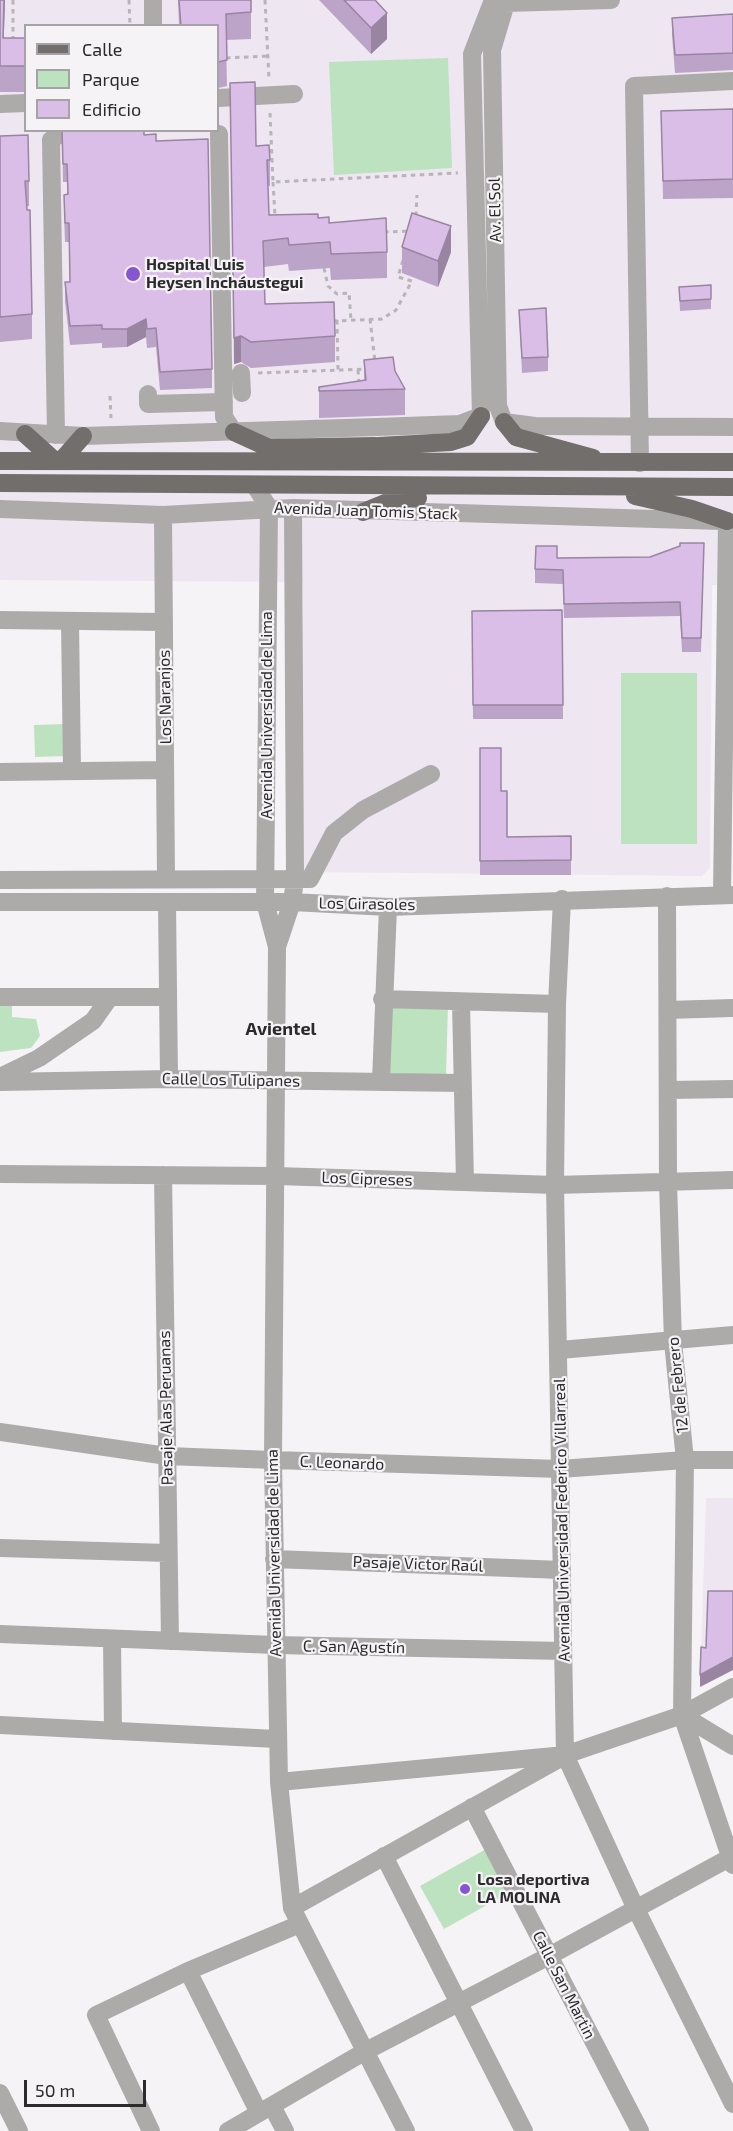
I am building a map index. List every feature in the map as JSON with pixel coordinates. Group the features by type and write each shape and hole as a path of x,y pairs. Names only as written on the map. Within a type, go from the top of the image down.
{"main road":[{"path":"269,448 451,442 467,437 481,416"},
{"path":"504,422 516,437 568,449 603,461"},
{"path":"234,432 297,462"},
{"path":"25,434 58,461"},
{"path":"58,461 83,436"},
{"path":"347,462 379,446"},
{"path":"0,461 733,462"},
{"name":"Avenida Juan Tomis Stack","path":"0,483 536,488 733,487"},
{"path":"583,487 657,499 730,522"},
{"path":"363,512 395,499 536,488"}],"street":[{"path":"153,0 153,24"},
{"path":"502,1 611,0"},
{"name":"Av. El Sol","path":"481,416 472,54 502,1"},
{"name":"Av. El Sol","path":"502,1 492,50 498,406 504,422"},
{"path":"640,463 634,86 733,81"},
{"path":"219,98 294,94"},
{"path":"0,104 24,103"},
{"path":"56,435 51,140 63,132"},
{"path":"219,134 224,417 234,432"},
{"path":"475,192 494,190"},
{"path":"241,373 242,393"},
{"path":"148,394 148,404 224,402"},
{"path":"0,430 25,434 83,436 234,432 357,424 460,424 481,416"},
{"path":"504,422 535,426 733,427"},
{"path":"255,486 269,508"},
{"name":"Avenida Universidad de Lima","path":"269,508 265,902 278,947 273,1460 276,1739 279,1782 296,1916 406,2131"},
{"name":"Avenida Juan Tomis Stack","path":"0,509 163,515 293,508 730,522"},
{"name":"Avenida Universidad de Lima","path":"278,947 292,902 295,880 293,508"},
{"name":"Los Naranjos","path":"163,515 166,879"},
{"path":"728,894 730,522"},
{"path":"0,620 164,622"},
{"path":"70,621 72,771"},
{"path":"0,772 165,770"},
{"path":"0,880 310,879 334,833 363,810 431,774"},
{"name":"Los Girasoles","path":"0,902 292,902 388,907 728,894"},
{"name":"12 de Febrero","path":"668,896 668,1182 673,1342 685,1460 682,1715 732,1860"},
{"name":"Avenida Universidad Federico Villarreal","path":"562,899 557,1004 555,1185 560,1350 566,1755 636,1909 733,2104"},
{"path":"167,902 169,1079"},
{"path":"381,1081 382,999 388,907"},
{"path":"0,997 168,998"},
{"path":"0,1080 39,1058 93,1021 110,997"},
{"path":"382,999 557,1004"},
{"path":"461,1003 465,1182"},
{"path":"668,1010 733,1008"},
{"name":"Calle Los Tulipanes","path":"0,1080 169,1079 462,1083"},
{"path":"668,1090 733,1089"},
{"name":"Los Cipreses","path":"0,1174 277,1176 555,1185 733,1180"},
{"name":"Pasaje Alas Peruanas","path":"163,1175 170,1641"},
{"path":"560,1350 733,1335"},
{"name":"C. Leonardo","path":"0,1432 167,1456 560,1469 685,1460 733,1460"},
{"path":"705,1460 733,1446"},
{"path":"0,1548 168,1552"},
{"name":"Pasaje Victor Raúl","path":"274,1559 562,1570"},
{"name":"C. San Agustín","path":"0,1634 275,1645 563,1651"},
{"path":"112,1639 113,1731"},
{"path":"151,2131 96,2015 296,1916 384,1856 566,1755 682,1715 733,1687"},
{"path":"682,1715 733,1746"},
{"path":"0,1725 276,1739"},
{"path":"279,1782 566,1755"},
{"name":"Calle San Martin","path":"472,1807 640,2131"},
{"path":"384,1856 524,2131"},
{"path":"228,2131 364,2052 732,1860"},
{"path":"188,1971 266,2109 285,2131"},
{"path":"0,2093 19,2131"}],"path":[{"path":"13,0 13,47"},
{"path":"129,0 130,24"},
{"path":"265,0 275,226"},
{"path":"226,58 268,56"},
{"path":"273,182 474,172"},
{"path":"415,221 418,211 417,195"},
{"path":"378,232 412,231 408,242"},
{"path":"325,321 382,319 396,310 412,281 398,277 405,254"},
{"path":"324,268 328,286 337,294 349,293 351,320"},
{"path":"241,373 376,369 370,319"},
{"path":"337,320 339,370"},
{"path":"355,388 360,388 358,370"}],"shaded area":[{"path":"0,0 733,0 733,585 712,585 710,868 702,876 303,872 303,582 0,580"},
{"path":"706,1498 733,1498 733,1670 700,1687"}],"green space":[{"path":"448,58 452,168 334,175 329,62"},
{"path":"621,673 697,673 697,844 621,844"},
{"path":"65,724 66,756 35,757 34,725"},
{"path":"0,999 12,1000 12,1017 36,1019 40,1036 31,1048 0,1052"},
{"path":"388,1004 448,1006 446,1076 386,1074"},
{"name":"Losa deportiva LA MOLINA","path":"486,1849 510,1892 444,1929 420,1886"}],"building":[{"path":"0,0 4,0 3,38 24,38 24,66 0,66"},
{"path":"179,0 251,0 251,12 226,14 227,60 219,62 219,24 181,24"},
{"path":"344,0 375,0 387,13 371,28"},
{"path":"733,14 733,53 675,55 672,18"},
{"path":"255,82 256,146 269,145 270,160 267,160 269,215 318,214 318,218 329,217 329,223 386,218 387,252 331,254 330,242 289,245 288,238 263,241 265,304 334,302 335,336 251,342 241,336 234,338 230,83"},
{"path":"733,109 733,179 663,181 661,111"},
{"path":"62,132 144,132 144,135 156,134 156,141 208,139 212,369 160,372 156,328 147,329 146,319 127,329 102,329 102,325 70,326 65,282 70,282 69,223 65,223 64,195 68,194 67,164 63,164"},
{"path":"28,135 29,181 25,181 27,210 30,210 32,314 0,317 0,136"},
{"path":"412,213 451,226 438,261 402,247"},
{"path":"711,285 711,299 680,301 679,287"},
{"path":"546,308 548,357 522,358 519,310"},
{"path":"393,357 395,371 405,389 319,391 319,387 366,380 364,360"},
{"path":"680,543 704,543 701,638 682,638 680,602 564,604 563,570 535,569 536,546 557,546 557,558 650,557 680,546"},
{"path":"562,610 563,705 473,705 472,611"},
{"path":"480,748 501,748 501,791 507,791 507,837 571,836 571,860 480,861"},
{"path":"708,1591 733,1591 733,1657 700,1675 701,1647 706,1648"}],"place":[{"name":"Hospital Luis Heysen Incháustegui","path":"133,274"},
{"name":"Losa deportiva LA MOLINA","path":"465,1889"}],"district":[{"name":"Avientel","path":"281,1029"}]}
